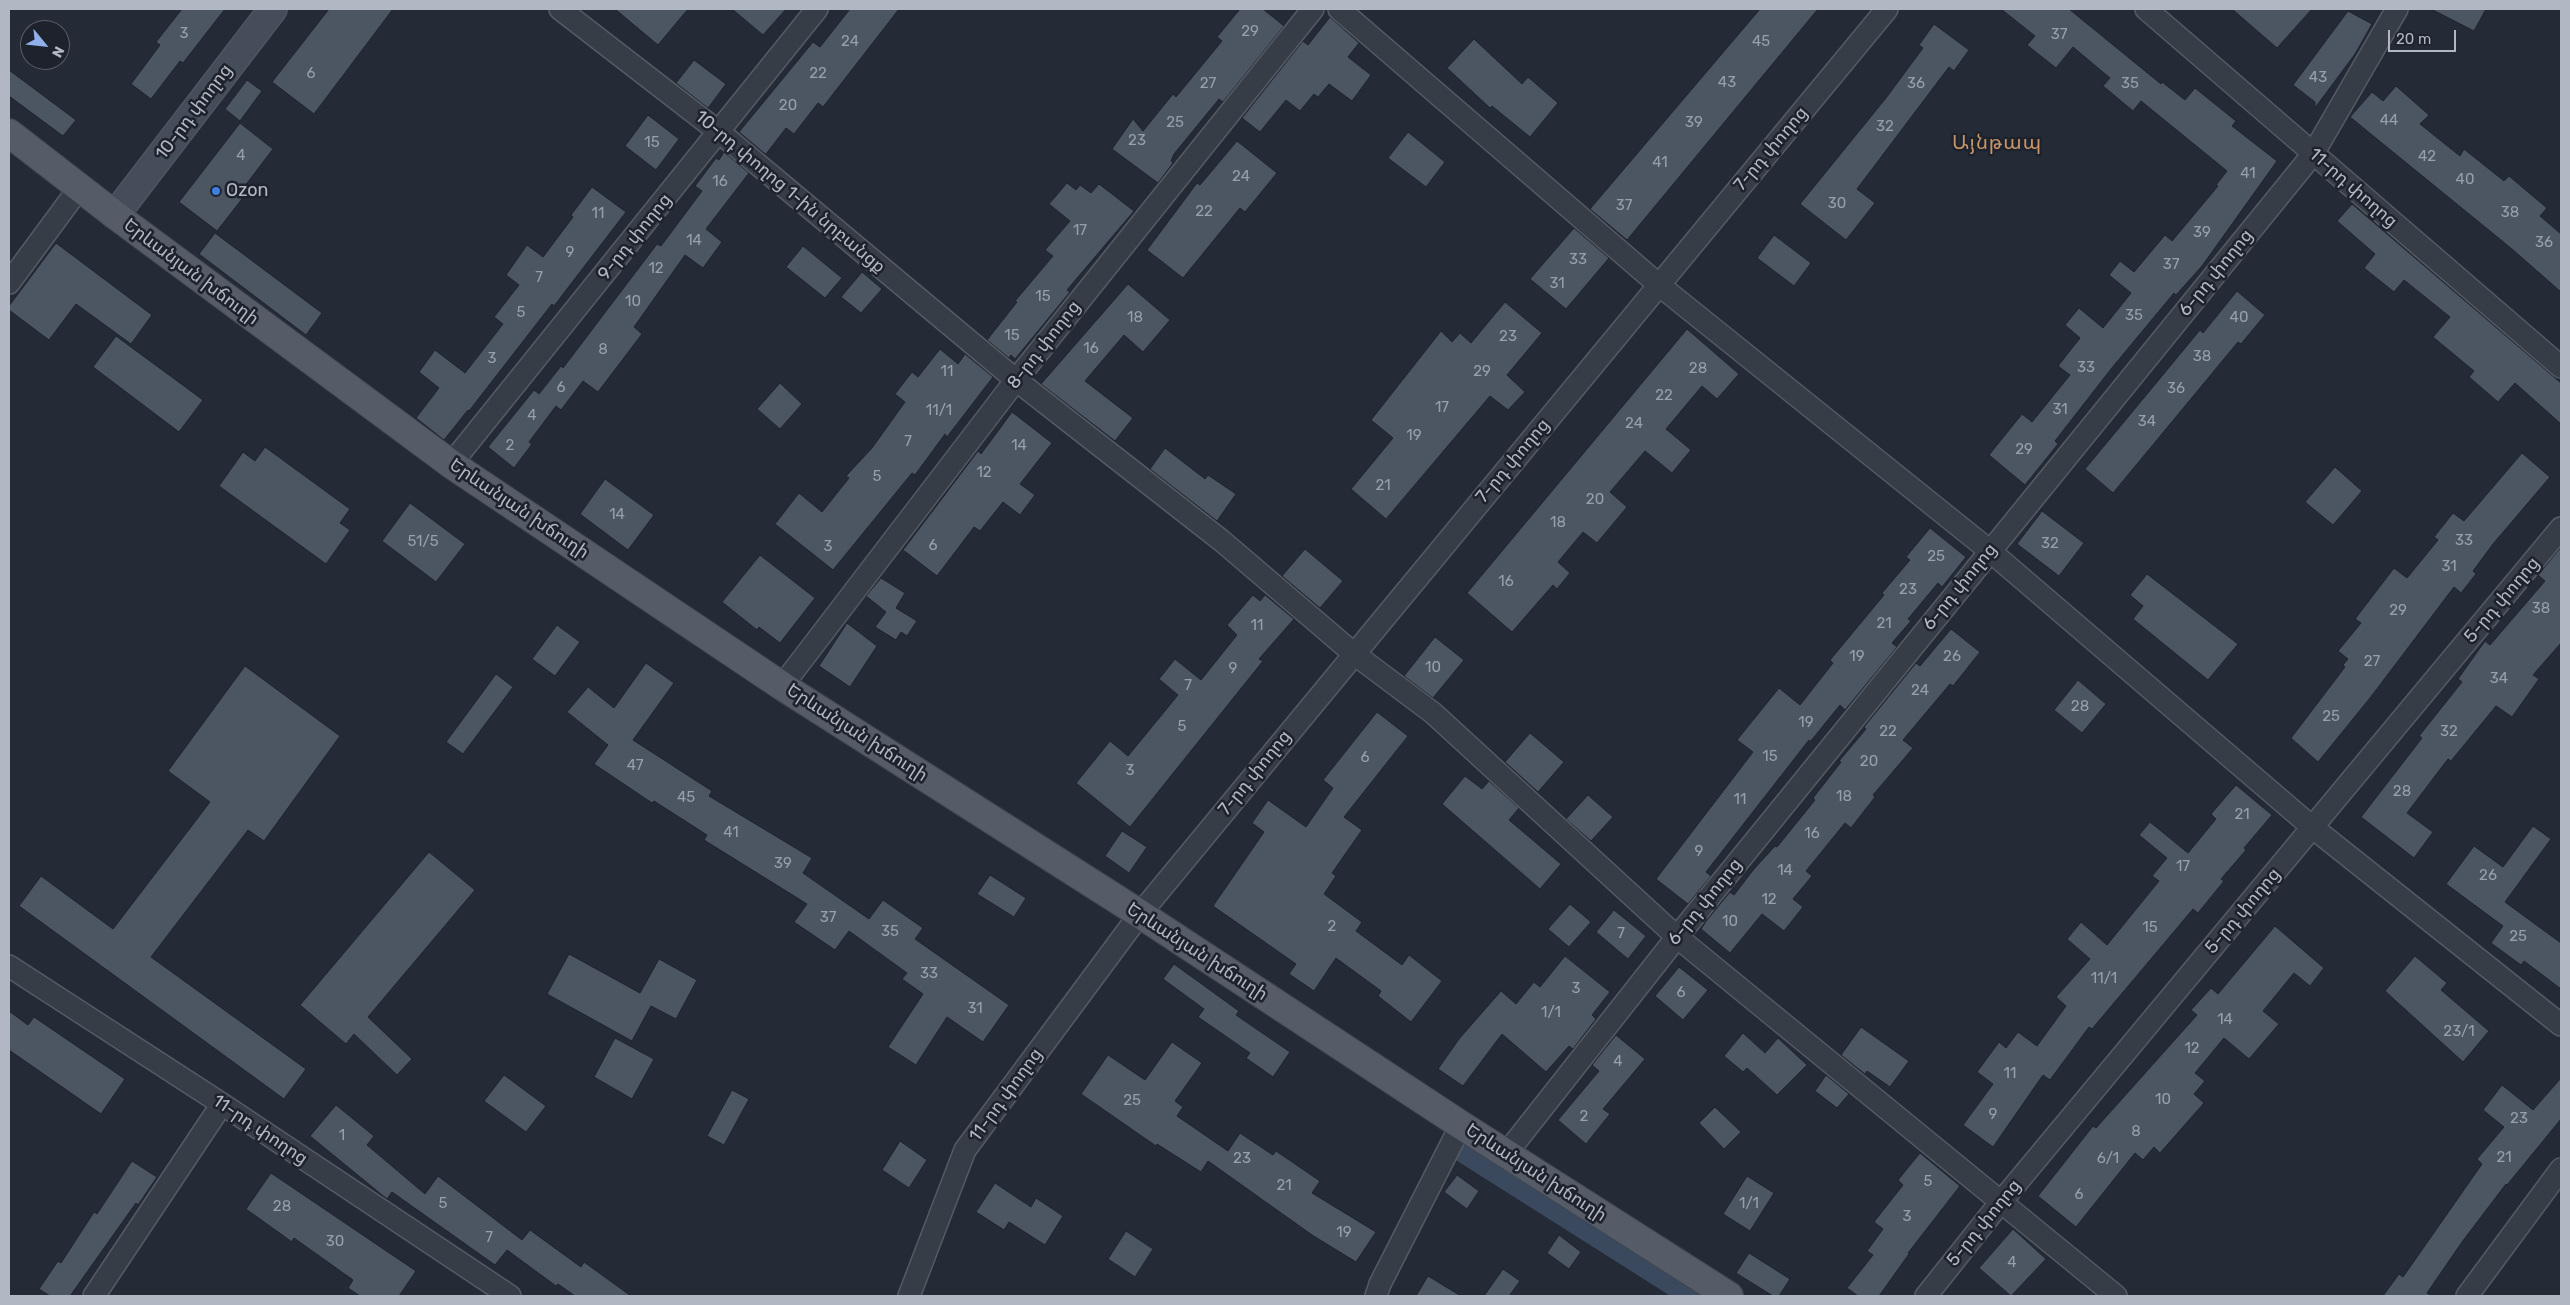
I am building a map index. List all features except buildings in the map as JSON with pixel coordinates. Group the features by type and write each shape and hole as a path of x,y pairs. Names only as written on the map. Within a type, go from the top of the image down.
{"main road":[{"name":"Երևանյան խճուղի","path":"9,133 80,186 115,215 451,464 782,686 1140,914 1461,1125 1730,1296"}],"street":[{"name":"10-րդ փողոց","path":"115,215 274,9"},
{"name":"10-րդ փողոց 1-ին նրբանցք","path":"560,9 719,132 1016,380 1222,541 1353,653 1433,714 1677,937 2116,1296"},
{"name":"9-րդ փողոց","path":"451,464 817,9"},
{"name":"8-րդ փողոց","path":"782,686 1016,380 1312,9"},
{"path":"1339,9 1659,285 1990,550 2312,828 2561,1025"},
{"name":"7-րդ փողոց","path":"1140,914 1353,653 1887,9"},
{"name":"11-րդ փողոց","path":"2146,9 2561,367"},
{"name":"6-րդ փողոց","path":"1506,1154 1677,937 2313,154 2397,9"},
{"path":"9,283 80,186"},
{"name":"5-րդ փողոց","path":"1926,1296 2000,1202 2561,528"},
{"name":"11-րդ փողոց","path":"909,1296 965,1150 1140,914"},
{"name":"11-րդ փողոց","path":"9,966 222,1104 510,1296"},
{"path":"94,1296 222,1104"},
{"path":"1376,1296 1380,1284 1461,1125"},
{"path":"2467,1296 2561,1169"}],"waterway":[{"path":"1461,1149 1693,1296"}],"place":[{"name":"Ozon","path":"216,191"}],"district":[{"name":"Այնթապ","path":"1997,143"}]}
